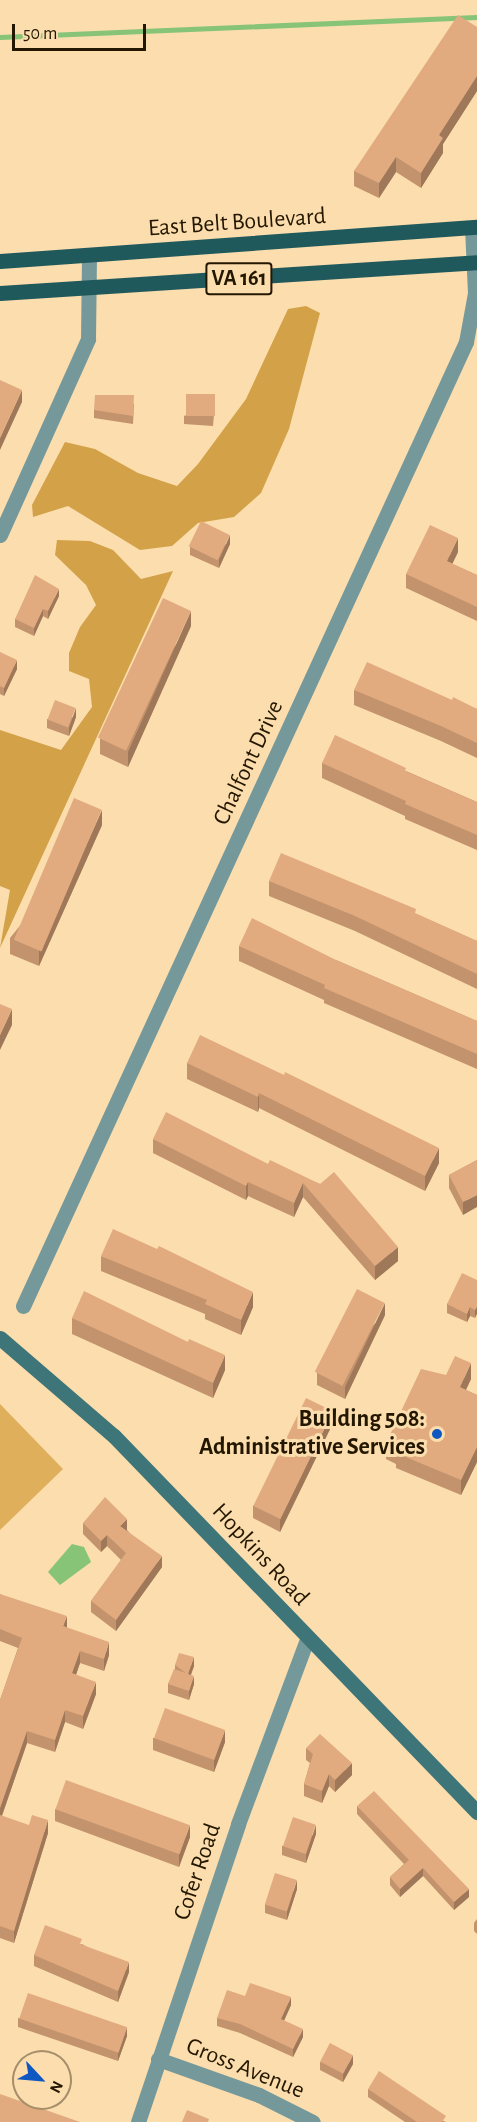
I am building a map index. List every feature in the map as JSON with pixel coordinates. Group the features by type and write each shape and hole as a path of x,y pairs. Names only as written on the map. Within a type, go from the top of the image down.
{"main road":[{"name":"East Belt Boulevard","path":"0,261 89,257 475,228"},
{"name":"VA 161","path":"0,293 90,289 475,262"},
{"name":"Hopkins Road","path":"0,1338 114,1436 307,1639 477,1812"}],"street":[{"name":"Chalfont Drive","path":"23,1306 463,351 472,326 475,228"},
{"path":"0,535 88,339 89,257"},
{"name":"Cofer Road","path":"138,2122 238,1824 307,1639"},
{"name":"Gross Avenue","path":"159,2059 259,2095 313,2122"}],"shaded area":[{"path":"306,306 320,313 289,429 261,493 234,517 198,523 172,546 140,550 68,506 33,517 32,505 65,442 95,449 138,473 177,486 198,464 246,399 288,309"},
{"path":"57,540 90,541 113,550 141,579 173,571 0,948 10,890 0,886 0,730 61,750 92,707 89,679 69,671 69,653 80,627 96,605 86,585 55,555"},
{"path":"0,1404 63,1469 0,1530"},
{"path":"72,1544 84,1547 91,1562 60,1585 48,1572"}],"building":[{"path":"458,15 477,27 477,76 439,135 443,138 421,173 396,157 379,183 354,171"},
{"path":"0,380 22,390 0,438"},
{"path":"186,394 215,394 215,416 186,416"},
{"path":"95,395 134,395 133,416 94,410"},
{"path":"201,521 230,535 217,560 189,546"},
{"path":"430,525 458,538 447,561 477,575 477,607 406,574"},
{"path":"35,575 59,589 48,611 43,609 34,628 15,619"},
{"path":"163,598 191,611 126,751 98,738"},
{"path":"0,652 17,660 4,688 0,686"},
{"path":"367,662 477,709 477,743 354,690"},
{"path":"55,700 76,708 68,727 47,720"},
{"path":"335,735 406,768 405,771 477,802 477,835 405,804 406,801 322,763"},
{"path":"74,798 102,810 41,951 14,940"},
{"path":"281,853 416,909 415,913 477,941 477,974 355,916 269,881"},
{"path":"252,918 336,960 477,1021 477,1054 324,988 325,985 239,946"},
{"path":"0,1004 12,1009 0,1035"},
{"path":"200,1035 284,1075 285,1072 439,1148 425,1176 259,1093 258,1097 187,1063"},
{"path":"166,1112 268,1164 270,1160 320,1184 334,1172 398,1247 375,1266 303,1183 294,1203 248,1182 246,1186 153,1139"},
{"path":"477,1160 477,1195 463,1202 449,1175"},
{"path":"113,1229 157,1249 159,1246 253,1292 241,1320 205,1304 207,1300 101,1256"},
{"path":"462,1273 477,1280 477,1306 475,1310 470,1307 467,1314 447,1304"},
{"path":"357,1289 385,1303 342,1386 315,1372"},
{"path":"84,1291 188,1342 189,1339 225,1355 213,1383 72,1318"},
{"name":"Building 508: Administrative Services","path":"455,1356 471,1363 460,1387 477,1395 477,1447 461,1480 396,1453 398,1449 386,1443 421,1369 446,1375"},
{"path":"306,1398 333,1411 280,1519 253,1506"},
{"path":"105,1497 127,1519 120,1526 162,1556 116,1620 91,1601 126,1553 107,1535 101,1541 83,1523"},
{"path":"0,1594 67,1616 63,1626 109,1642 104,1659 80,1651 72,1673 96,1682 83,1716 65,1710 55,1740 27,1731 0,1808 0,1700 22,1638 0,1629"},
{"path":"179,1653 194,1657 188,1674 194,1676 189,1691 168,1684 174,1669 186,1673 175,1665"},
{"path":"165,1708 225,1730 214,1760 154,1738"},
{"path":"320,1734 352,1763 335,1780 329,1774 322,1791 304,1784 313,1754 306,1748"},
{"path":"66,1780 190,1825 179,1854 55,1809"},
{"path":"374,1791 469,1889 454,1902 423,1868 400,1889 390,1877 409,1860 357,1806"},
{"path":"0,1815 29,1825 32,1815 48,1820 14,1931 0,1926"},
{"path":"293,1817 316,1825 306,1854 283,1846"},
{"path":"275,1873 297,1880 287,1911 265,1904"},
{"path":"45,1925 82,1939 80,1944 129,1962 118,1991 34,1955"},
{"path":"250,1983 291,1997 281,2019 303,2029 293,2049 240,2024 217,2018 227,1990 245,1996"},
{"path":"28,1993 127,2027 118,2053 19,2019"},
{"path":"330,2043 353,2055 343,2074 320,2062"},
{"path":"379,2071 446,2116 442,2122 417,2122 368,2089"},
{"path":"0,2094 12,2098 12,2110 46,2110 80,2122 0,2122"},
{"path":"187,2110 209,2119 208,2122 182,2122"}],"waterway":[{"path":"0,37 477,17"}],"place":[{"name":"Building 508: Administrative Services","path":"437,1434"}]}
